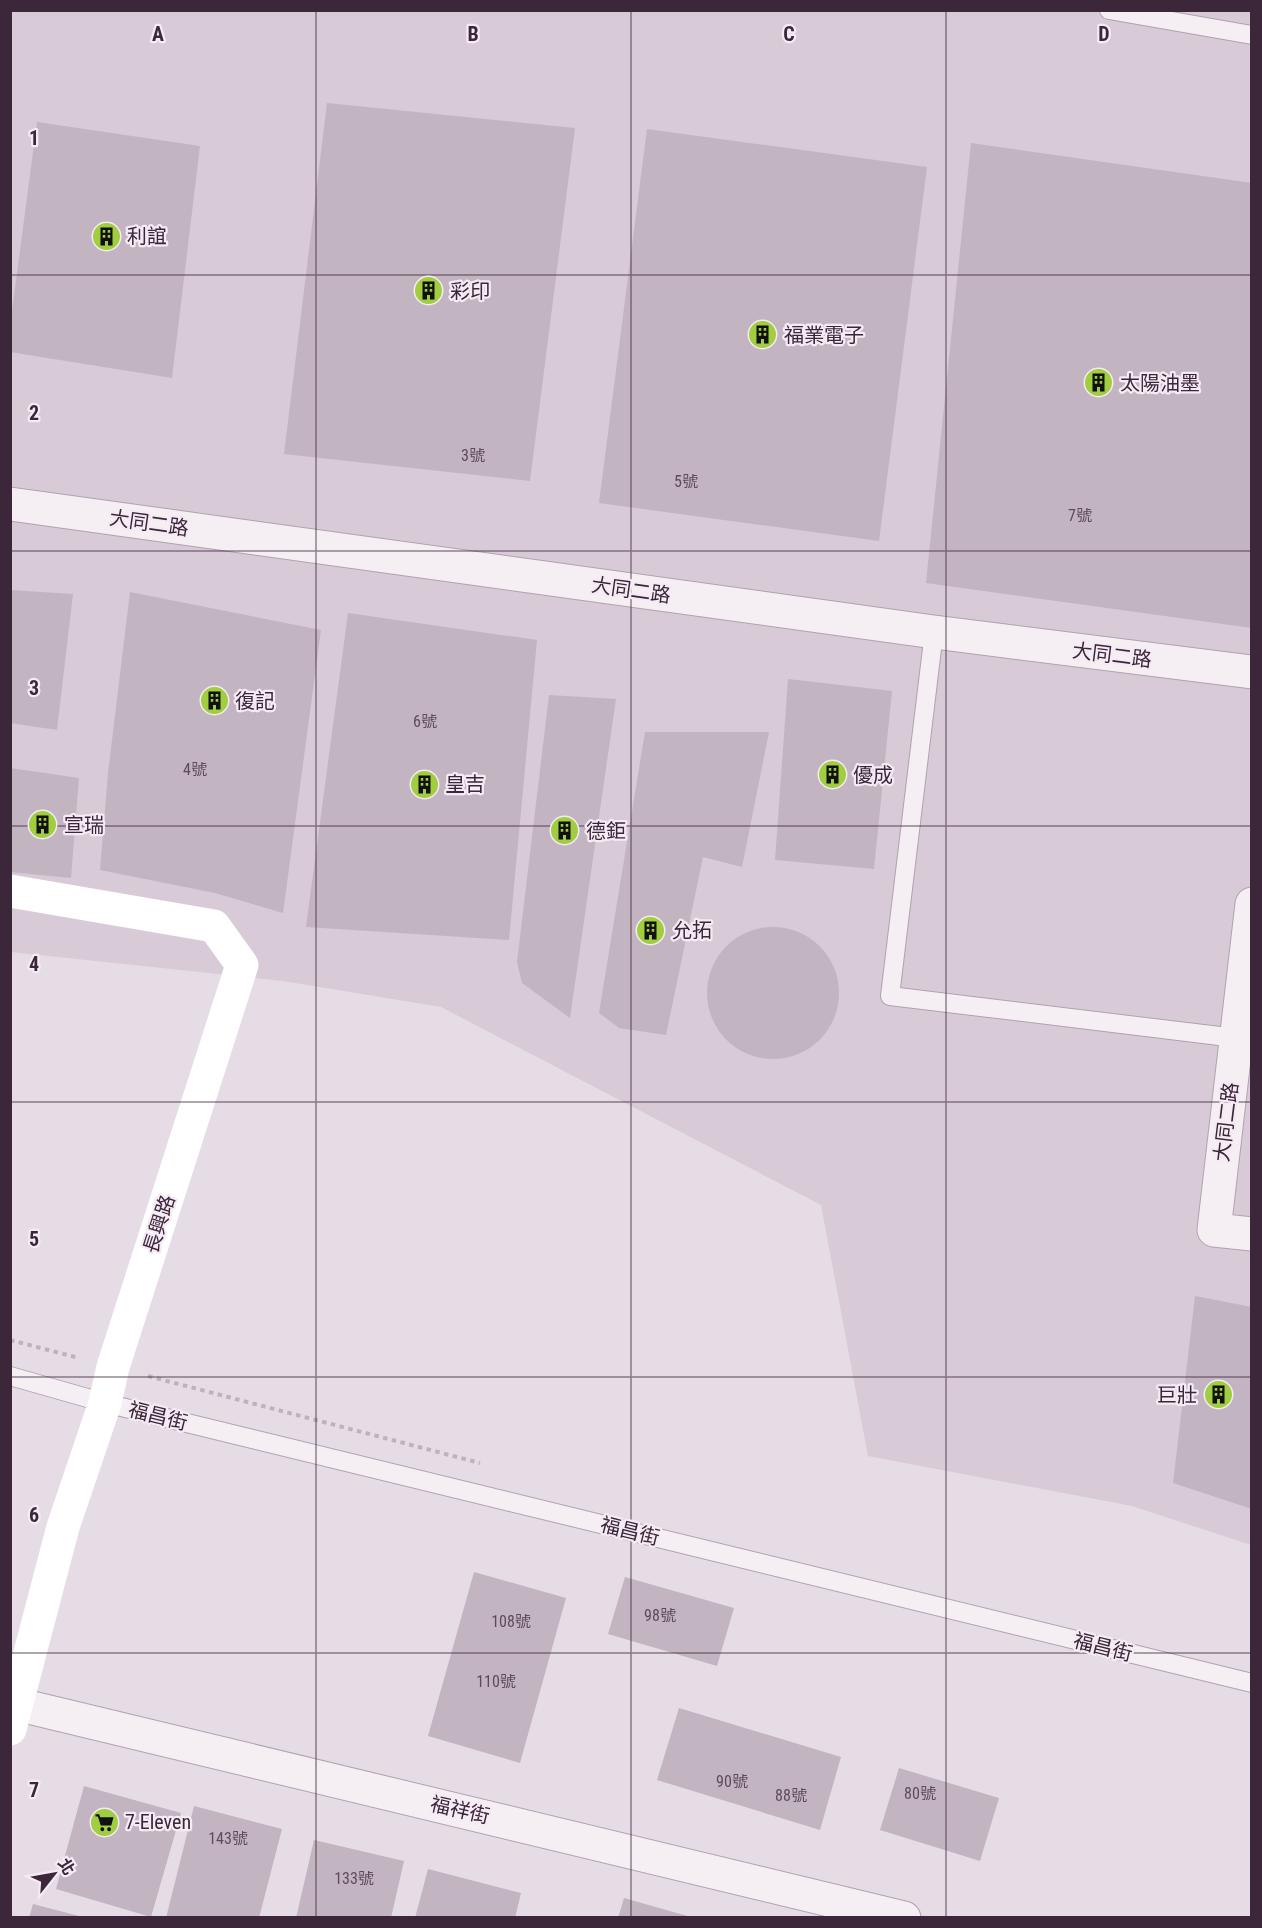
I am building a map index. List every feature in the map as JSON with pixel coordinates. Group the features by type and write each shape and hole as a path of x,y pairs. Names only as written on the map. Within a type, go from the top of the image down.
{"street":[{"name":"大同二路","path":"10,504 934,632 1251,672"},
{"name":"長興路","path":"10,891 214,926 242,965 113,1367 105,1403 63,1527 13,1716"},
{"name":"大同二路","path":"1251,904 1214,1230 1251,1234"},
{"name":"福祥街","path":"13,1716 814,1907 904,1917"}],"lane":[{"path":"1109,10 1251,35"},
{"path":"934,632 890,996 1236,1038"},
{"name":"福昌街","path":"10,1376 105,1403 1251,1683"}],"shaded area":[{"path":"11,11 1251,11 1251,1545 1132,1506 868,1456 821,1205 441,1007 283,981 11,952"}],"building":[{"name":"彩印","path":"327,103 575,128 530,481 284,454"},
{"name":"利誼","path":"37,122 200,146 172,378 10,352 10,326"},
{"name":"福業電子","path":"647,129 927,167 879,541 599,503"},
{"name":"太陽油墨","path":"971,143 1252,183 1252,628 926,583"},
{"path":"10,590 73,594 57,730 10,723"},
{"name":"復記","path":"130,592 321,630 283,913 215,893 100,870 108,773"},
{"name":"皇吉","path":"348,613 537,640 509,940 306,927"},
{"name":"優成","path":"788,679 892,691 874,869 775,860"},
{"name":"德鉅","path":"549,695 616,699 570,1018 522,983 517,962"},
{"name":"允拓","path":"645,732 769,732 742,867 703,857 666,1035 619,1028 599,1013"},
{"name":"宣瑞","path":"10,768 79,778 71,878 10,872"},
{"path":"773,927 798,932 820,946 834,968 839,993 834,1018 820,1040 798,1054 773,1059 748,1054 726,1040 712,1018 707,993 712,968 726,946 748,932"},
{"name":"巨壯","path":"1195,1296 1252,1307 1252,1509 1173,1483"},
{"path":"474,1572 566,1598 520,1763 428,1736"},
{"path":"625,1577 734,1608 717,1666 608,1634"},
{"path":"679,1708 841,1757 820,1830 657,1780"},
{"path":"899,1768 999,1798 980,1861 880,1830"},
{"path":"84,1786 181,1813 151,1917 56,1889"},
{"path":"194,1806 282,1829 259,1918 166,1918"},
{"path":"314,1840 404,1861 391,1918 296,1918"},
{"path":"428,1869 521,1893 515,1918 415,1918"},
{"path":"624,1898 691,1917 691,1918 618,1918"},
{"path":"33,1904 83,1917 83,1918 29,1918"}],"place":[{"name":"利誼","path":"106,236"},
{"name":"彩印","path":"429,291"},
{"name":"福業電子","path":"763,335"},
{"name":"太陽油墨","path":"1099,383"},
{"name":"復記","path":"214,701"},
{"name":"優成","path":"832,775"},
{"name":"皇吉","path":"424,784"},
{"name":"宣瑞","path":"43,825"},
{"name":"德鉅","path":"565,831"},
{"name":"允拓","path":"651,930"},
{"name":"巨壯","path":"1218,1395"},
{"name":"7-Eleven","path":"104,1822"}]}
